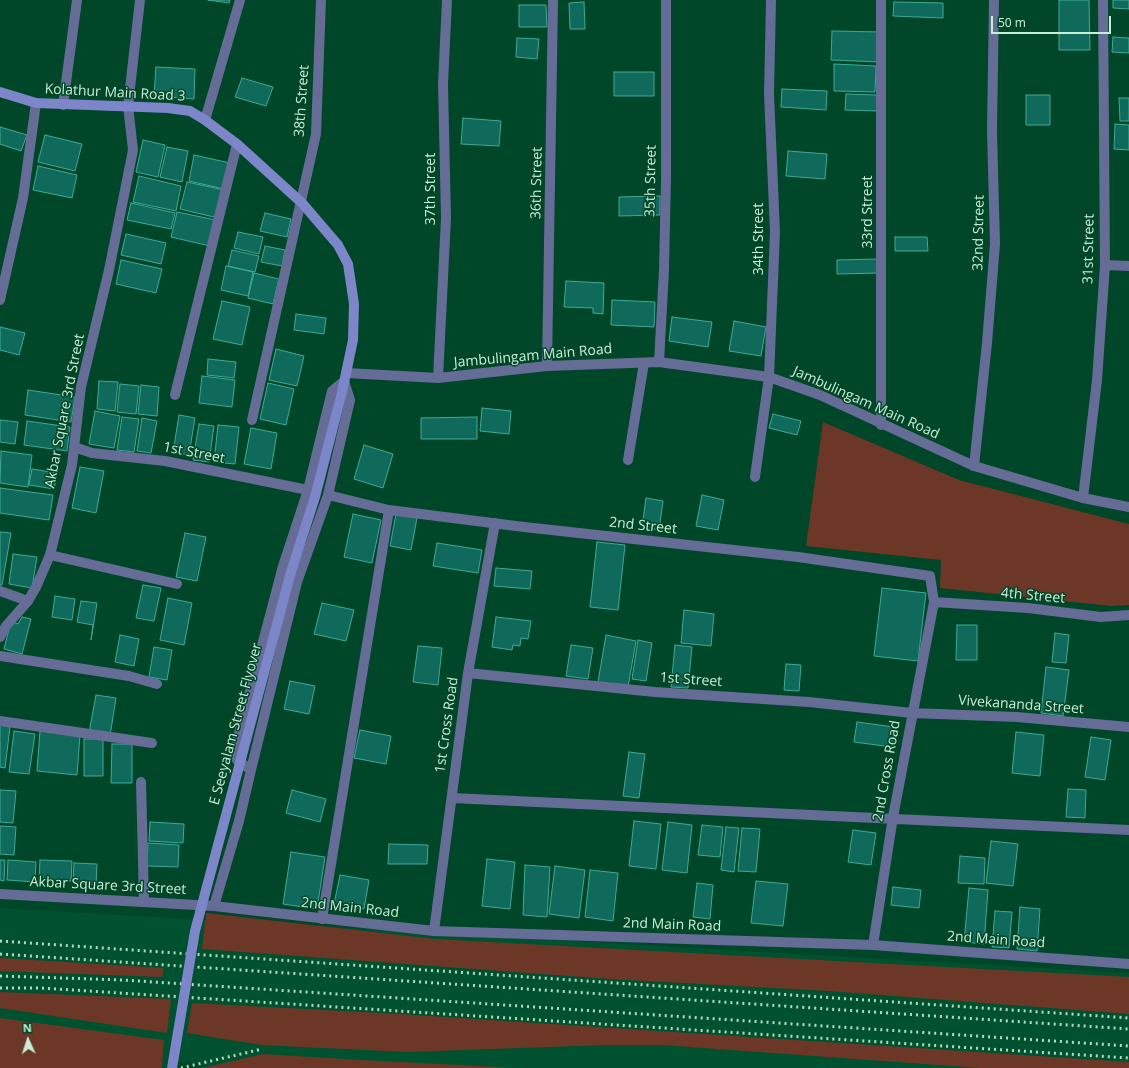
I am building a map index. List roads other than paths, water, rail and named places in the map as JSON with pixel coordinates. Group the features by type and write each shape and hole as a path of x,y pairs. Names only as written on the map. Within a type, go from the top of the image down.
{"main road":[{"name":"Kolathur Main Road 3","path":"0,92 36,102 63,105 128,106 168,108 190,111 205,120 237,144 302,203 338,245 348,264 354,304 354,340 344,382"},
{"name":"E Seeyalam Street Flyover","path":"172,1068 195,931 289,579 315,497 344,382"}],"street":[{"path":"63,105 77,0"},
{"name":"Akbar Square 3rd Street","path":"0,637 6,626 28,601 36,588 50,555 72,465 81,387 109,270 133,150 128,106 140,0"},
{"path":"205,120 240,0"},
{"name":"38th Street","path":"252,420 302,203 316,134 321,0"},
{"name":"37th Street","path":"438,378 446,218 443,84 447,0"},
{"name":"36th Street","path":"547,366 553,0"},
{"name":"35th Street","path":"658,362 664,270 666,178 666,0"},
{"name":"34th Street","path":"755,478 769,377 775,232 769,94 771,0"},
{"name":"33rd Street","path":"882,0 882,425"},
{"name":"32nd Street","path":"974,466 987,343 995,244 992,131 994,0"},
{"name":"31st Street","path":"1083,498 1097,380 1105,265 1103,0"},
{"path":"0,300 23,198 36,102"},
{"path":"175,395 237,144"},
{"path":"1105,265 1129,266"},
{"name":"Jambulingam Main Road","path":"344,382 438,378 547,366 658,362 769,377 820,395 882,425 974,466 1083,498 1129,507"},
{"path":"628,460 644,363"},
{"path":"214,906 251,770 297,582 328,494 350,400 344,382 332,391 308,490 283,566 234,752 237,760 251,770"},
{"name":"1st Street","path":"74,447 92,453 165,460 308,490"},
{"name":"2nd Street","path":"328,494 389,510 798,557 930,576 934,602"},
{"path":"322,919 389,510"},
{"name":"1st Cross Road","path":"434,931 468,673 495,523"},
{"path":"50,555 177,584"},
{"path":"0,591 28,601"},
{"name":"4th Street","path":"934,602 1028,608 1101,617 1129,615"},
{"name":"2nd Cross Road","path":"873,945 893,817 934,602"},
{"path":"0,656 129,676 157,684"},
{"name":"1st Street","path":"468,673 655,692 809,702 912,713"},
{"name":"Vivekananda Street","path":"912,713 1017,717 1129,727"},
{"path":"0,721 152,743"},
{"path":"141,782 144,901"},
{"path":"452,798 893,817 1129,830"},
{"name":"Akbar Square 3rd Street","path":"0,894 214,906"},
{"name":"2nd Main Road","path":"214,906 434,931 873,945 1129,964"}],"railway":[{"path":"0,941 1129,1018"},
{"path":"0,954 1129,1029"},
{"path":"0,976 123,980 1129,1046"},
{"path":"0,988 42,988 1129,1058"},
{"path":"181,1068 262,1049"}]}
